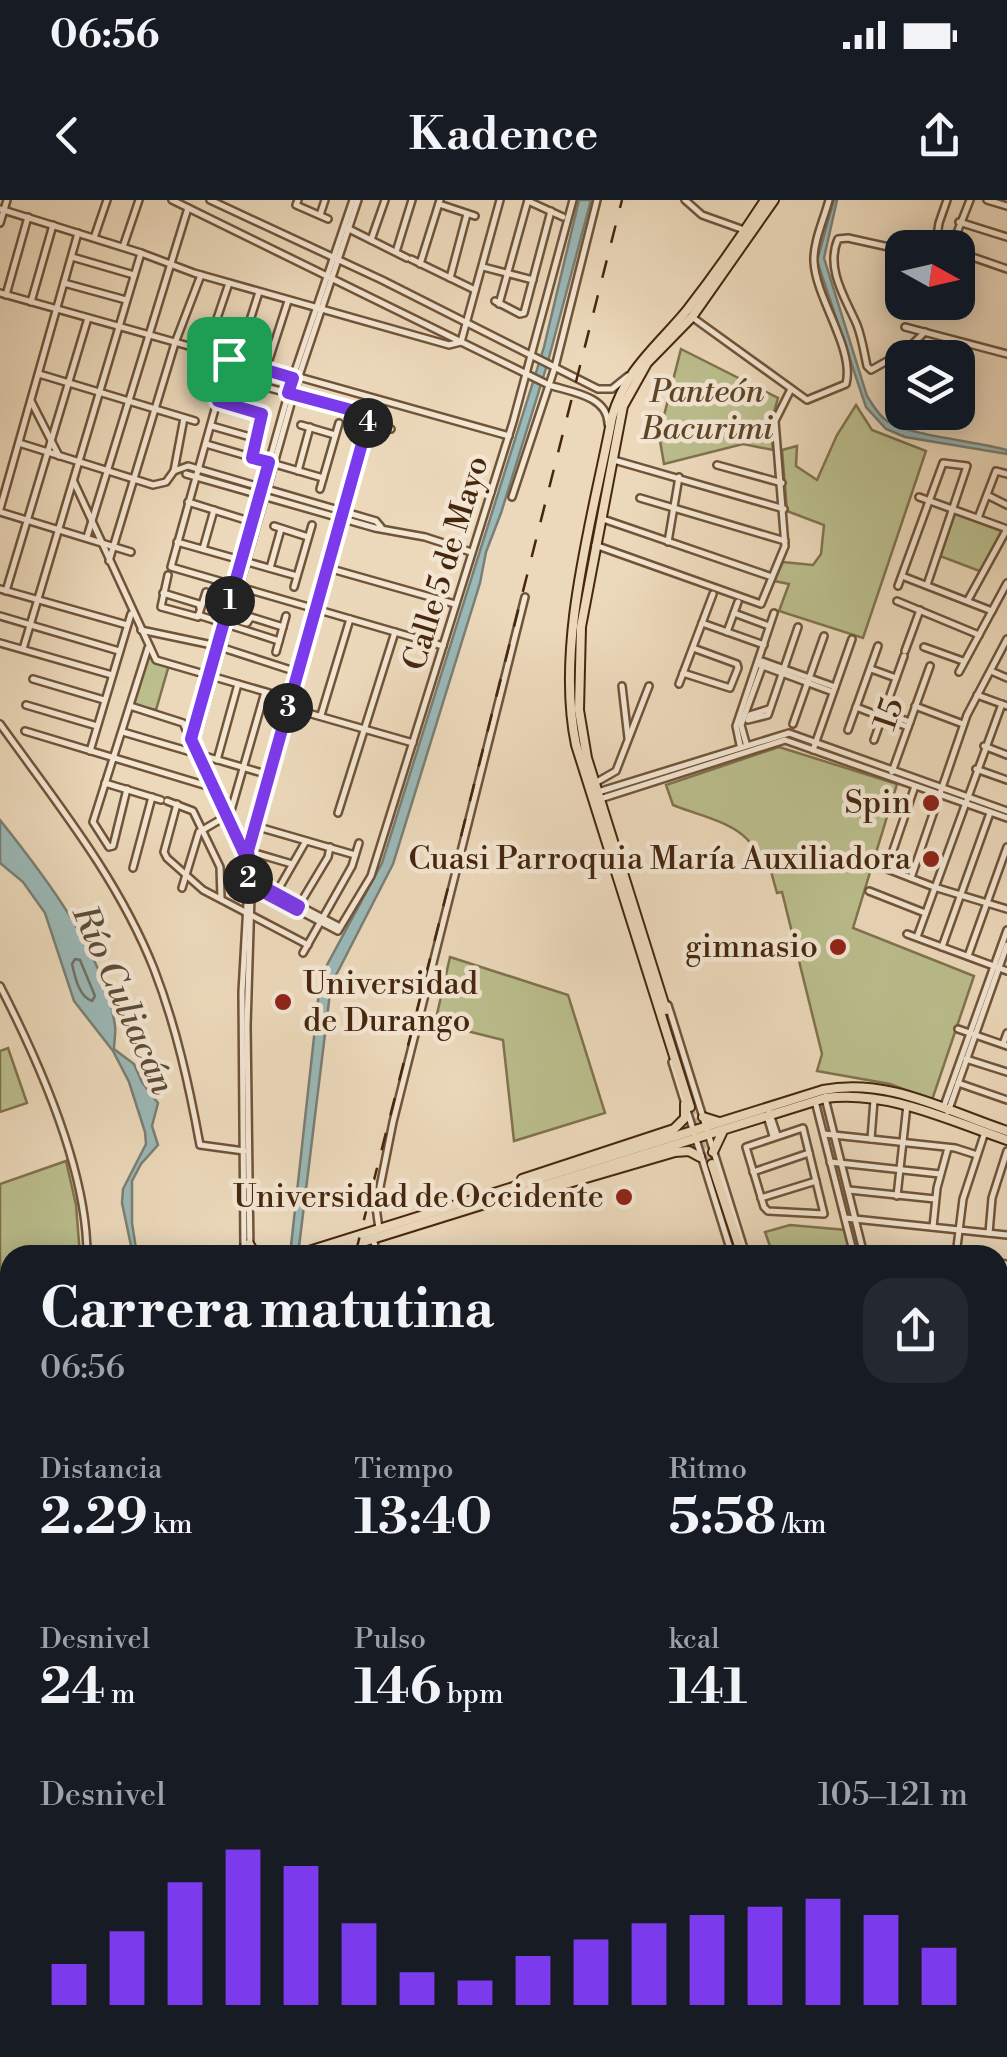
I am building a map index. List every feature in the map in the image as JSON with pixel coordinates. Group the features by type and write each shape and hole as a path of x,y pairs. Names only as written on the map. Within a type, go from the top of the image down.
{"main road":[{"path":"586,574 595,545 620,404 647,363 692,316 765,200"},
{"path":"724,1126 693,1108 660,1009 594,793 580,724 578,674 586,574 606,449 633,370 724,266 774,200"},
{"path":"328,1245 855,1084 875,1086 1007,1140"},
{"path":"819,1095 874,1097 1007,1131"},
{"path":"519,1184 526,1178 674,1129 693,1108"},
{"path":"724,1126 709,1160 736,1245"},
{"path":"352,1245 695,1135"},
{"path":"512,1196 536,1195 680,1151 709,1160"}],"street":[{"path":"0,222 8,200"},
{"path":"94,238 107,200"},
{"path":"124,247 139,200"},
{"path":"172,200 548,385 603,406 608,421 606,449"},
{"path":"210,200 606,390 617,387 633,370"},
{"path":"320,215 325,200"},
{"path":"201,756 196,739 226,620 295,378 356,200"},
{"path":"372,238 385,200"},
{"path":"396,252 412,200"},
{"path":"462,342 500,200"},
{"path":"551,211 525,312 520,314 497,302 528,200 551,211 563,217"},
{"name":"Calle 5 de Mayo","path":"322,920 339,929 371,876 534,357 573,200"},
{"path":"512,497 548,385 597,200"},
{"path":"685,200 702,215 745,230"},
{"path":"692,316 809,401 848,382 814,262 830,200"},
{"path":"939,230 938,222 947,200"},
{"path":"954,230 970,200"},
{"path":"987,200 1007,206"},
{"path":"297,202 328,218"},
{"path":"420,264 440,202 475,216"},
{"path":"87,537 188,208"},
{"path":"2,209 259,292 444,345 462,342"},
{"path":"450,279 467,214"},
{"path":"28,217 3,294 509,436"},
{"path":"959,222 1007,237"},
{"path":"30,302 53,225"},
{"path":"347,226 475,290"},
{"path":"78,233 0,510 131,552"},
{"path":"885,246 838,239 834,254 841,298 858,327 867,366 871,370 905,351 925,332"},
{"path":"23,649 141,253"},
{"path":"72,257 134,275"},
{"path":"975,258 1007,268"},
{"path":"482,267 533,280"},
{"path":"109,561 201,275"},
{"path":"64,282 126,300"},
{"path":"206,352 228,283"},
{"path":"259,292 225,376 170,562 172,568 443,646"},
{"path":"266,370 288,300"},
{"path":"88,318 3,590 127,625"},
{"path":"905,327 1007,354"},
{"path":"39,374 195,421"},
{"path":"225,376 291,393 391,429"},
{"path":"595,545 758,604 773,578 785,541 775,421 791,389"},
{"path":"246,852 374,398"},
{"path":"31,401 59,456"},
{"path":"218,401 262,413 264,418 252,458"},
{"path":"174,471 184,418"},
{"path":"320,490 339,424"},
{"path":"301,425 336,435"},
{"path":"211,426 258,439"},
{"path":"298,471 310,428"},
{"path":"19,443 136,481 160,484 184,466 472,552"},
{"path":"206,444 323,478"},
{"path":"611,459 784,509"},
{"path":"898,586 945,462 967,466 927,585"},
{"path":"356,466 367,469"},
{"path":"717,466 782,483"},
{"path":"978,518 998,470 1007,474"},
{"path":"186,474 197,473"},
{"path":"668,542 680,477"},
{"path":"72,479 157,661 290,699"},
{"path":"243,561 263,492"},
{"path":"987,495 1007,506"},
{"path":"919,497 1007,529 968,600"},
{"path":"640,498 785,541"},
{"path":"188,502 252,522"},
{"path":"203,549 214,510"},
{"path":"600,518 773,578"},
{"path":"294,587 312,525"},
{"path":"270,568 278,528 308,537"},
{"path":"177,542 297,576"},
{"path":"327,567 455,604"},
{"path":"156,619 168,575"},
{"path":"902,576 992,610"},
{"path":"959,672 1007,583"},
{"path":"162,607 196,618 206,592"},
{"path":"163,593 198,604 199,612"},
{"path":"679,684 712,594"},
{"path":"378,1229 376,1207 393,1122 525,598"},
{"path":"727,632 738,602"},
{"path":"898,602 977,634"},
{"path":"874,740 920,610"},
{"path":"90,750 132,611"},
{"path":"199,612 279,641"},
{"path":"744,749 738,726 774,613"},
{"path":"734,614 770,626"},
{"path":"0,616 120,650"},
{"path":"276,652 286,616"},
{"path":"246,626 250,617 283,627"},
{"path":"321,714 350,619"},
{"path":"702,623 764,644"},
{"path":"770,709 798,627"},
{"path":"141,630 219,647 298,672"},
{"path":"338,812 395,632"},
{"path":"793,724 824,636"},
{"path":"911,878 964,724 1007,639"},
{"path":"813,750 852,640"},
{"path":"0,643 112,675"},
{"path":"127,789 111,847 92,824 148,646"},
{"path":"848,730 878,646"},
{"path":"924,647 964,662"},
{"path":"684,673 728,688 738,668 693,648"},
{"path":"760,663 834,689"},
{"name":"15","path":"892,774 930,666"},
{"path":"870,668 896,678"},
{"path":"990,671 1007,678"},
{"path":"191,739 211,677"},
{"path":"734,678 753,684"},
{"path":"33,679 104,700"},
{"path":"217,760 238,684"},
{"path":"622,686 629,742"},
{"path":"594,793 614,774 649,686"},
{"path":"182,888 197,835 202,828 228,816 265,692"},
{"path":"916,937 984,746 1004,705 977,695"},
{"path":"26,705 97,726"},
{"path":"130,706 181,722 246,852 250,882 242,992 247,1245"},
{"path":"916,706 964,724"},
{"path":"856,707 909,724"},
{"path":"301,711 414,744"},
{"path":"0,724 82,838 136,930 172,1021 200,1146 244,1151"},
{"path":"25,731 215,787"},
{"path":"122,732 269,776"},
{"path":"744,749 783,733 816,742 915,786 941,791"},
{"path":"594,793 785,740 1007,814"},
{"path":"984,746 1007,755"},
{"path":"976,769 1007,780"},
{"path":"106,783 192,809 222,872 220,899"},
{"path":"887,869 915,786"},
{"path":"133,868 152,797"},
{"path":"965,800 990,812 1007,814"},
{"path":"177,804 165,856 185,876 220,899 308,944"},
{"path":"942,947 990,812"},
{"path":"255,826 356,855"},
{"path":"275,895 306,841"},
{"path":"303,953 359,843"},
{"path":"968,956 1007,847"},
{"path":"298,908 330,848"},
{"path":"246,852 292,864"},
{"path":"877,865 1007,909"},
{"path":"250,882 322,920"},
{"path":"869,891 925,914"},
{"path":"247,1245 248,913"},
{"path":"944,1114 1007,930"},
{"path":"907,934 1007,972"},
{"path":"996,967 1007,945"},
{"path":"0,986 30,1045 71,1160 87,1245"},
{"path":"958,1029 1005,1045 1007,1033"},
{"path":"956,1082 972,1034"},
{"path":"966,1059 1007,1072"},
{"path":"956,1082 1007,1100"},
{"path":"819,1095 830,1162 852,1245"},
{"path":"819,1095 834,1135 862,1245"},
{"path":"871,1139 874,1097"},
{"path":"897,1196 907,1105"},
{"path":"693,1108 708,1132 709,1160"},
{"path":"693,1108 695,1135 709,1160"},
{"path":"767,1112 775,1136"},
{"path":"802,1127 809,1153 822,1216 768,1211 746,1146 802,1127"},
{"path":"957,1245 963,1198 984,1132"},
{"path":"824,1134 977,1155"},
{"path":"933,1227 940,1174 948,1148"},
{"path":"989,1233 992,1198 1007,1151"},
{"path":"753,1172 809,1153"},
{"path":"830,1162 940,1174"},
{"path":"761,1198 816,1181"},
{"path":"838,1191 936,1199"},
{"path":"845,1218 1007,1234"},
{"path":"373,1238 375,1245"}],"green space":[{"name":"Panteón Bacurimi","path":"681,349 778,398 771,423 773,450 743,444 664,464 659,435"},
{"path":"856,405 872,430 926,451 863,638 779,611 789,584 774,581 783,562 813,565 821,554 824,525 787,511 782,450 797,446 796,466 817,480 837,435"},
{"path":"956,510 1007,527 982,572 940,556"},
{"path":"149,654 153,660 169,665 156,710 133,705"},
{"path":"779,747 897,784 853,928 974,976 932,1100 890,1084 817,1071 822,1054 782,892 777,893 770,868 763,869 758,854 740,833 673,805 666,785"},
{"path":"450,957 568,995 605,1113 514,1141 503,1040 435,1023"},
{"path":"8,1048 27,1103 0,1112 0,1051"},
{"path":"66,1161 76,1205 79,1245 0,1245 0,1184"},
{"path":"790,1225 846,1230 849,1245 770,1245 765,1232"}],"water":[{"path":"579,200 591,200 547,365 486,552 480,583 393,864 331,985 299,1245 291,1245 319,992 327,965 382,863 544,347"},
{"path":"837,200 824,258 867,396 885,420 885,428 866,407 817,261"},
{"path":"888,430 912,430 1007,450 1007,454 905,437"},
{"path":"0,820 53,890 86,944 109,999 115,1026 114,1049 134,1064 158,1103 152,1126 158,1145 132,1181 135,1245 131,1245 123,1189 146,1144 129,1082 113,1051 74,1001 45,913 23,882 0,863"}],"tunnel":[{"path":"690,1107 708,1166"}],"railway":[{"path":"358,1245 622,200"}],"place":[{"name":"Spin","path":"931,803"},
{"name":"Cuasi Parroquia María Auxiliadora","path":"931,859"},
{"name":"gimnasio","path":"838,947"},
{"name":"Universidad de Durango","path":"283,1002"},
{"name":"Universidad de Occidente","path":"624,1197"}],"route":[{"path":"229,359 293,378 288,393 370,415 248,851 253,881 299,906 297,910 248,884 244,853 191,739 269,462 252,458 262,414 218,401 229,359"}],"water label":[{"name":"Río Culiacán","path":"123,1000"}]}
